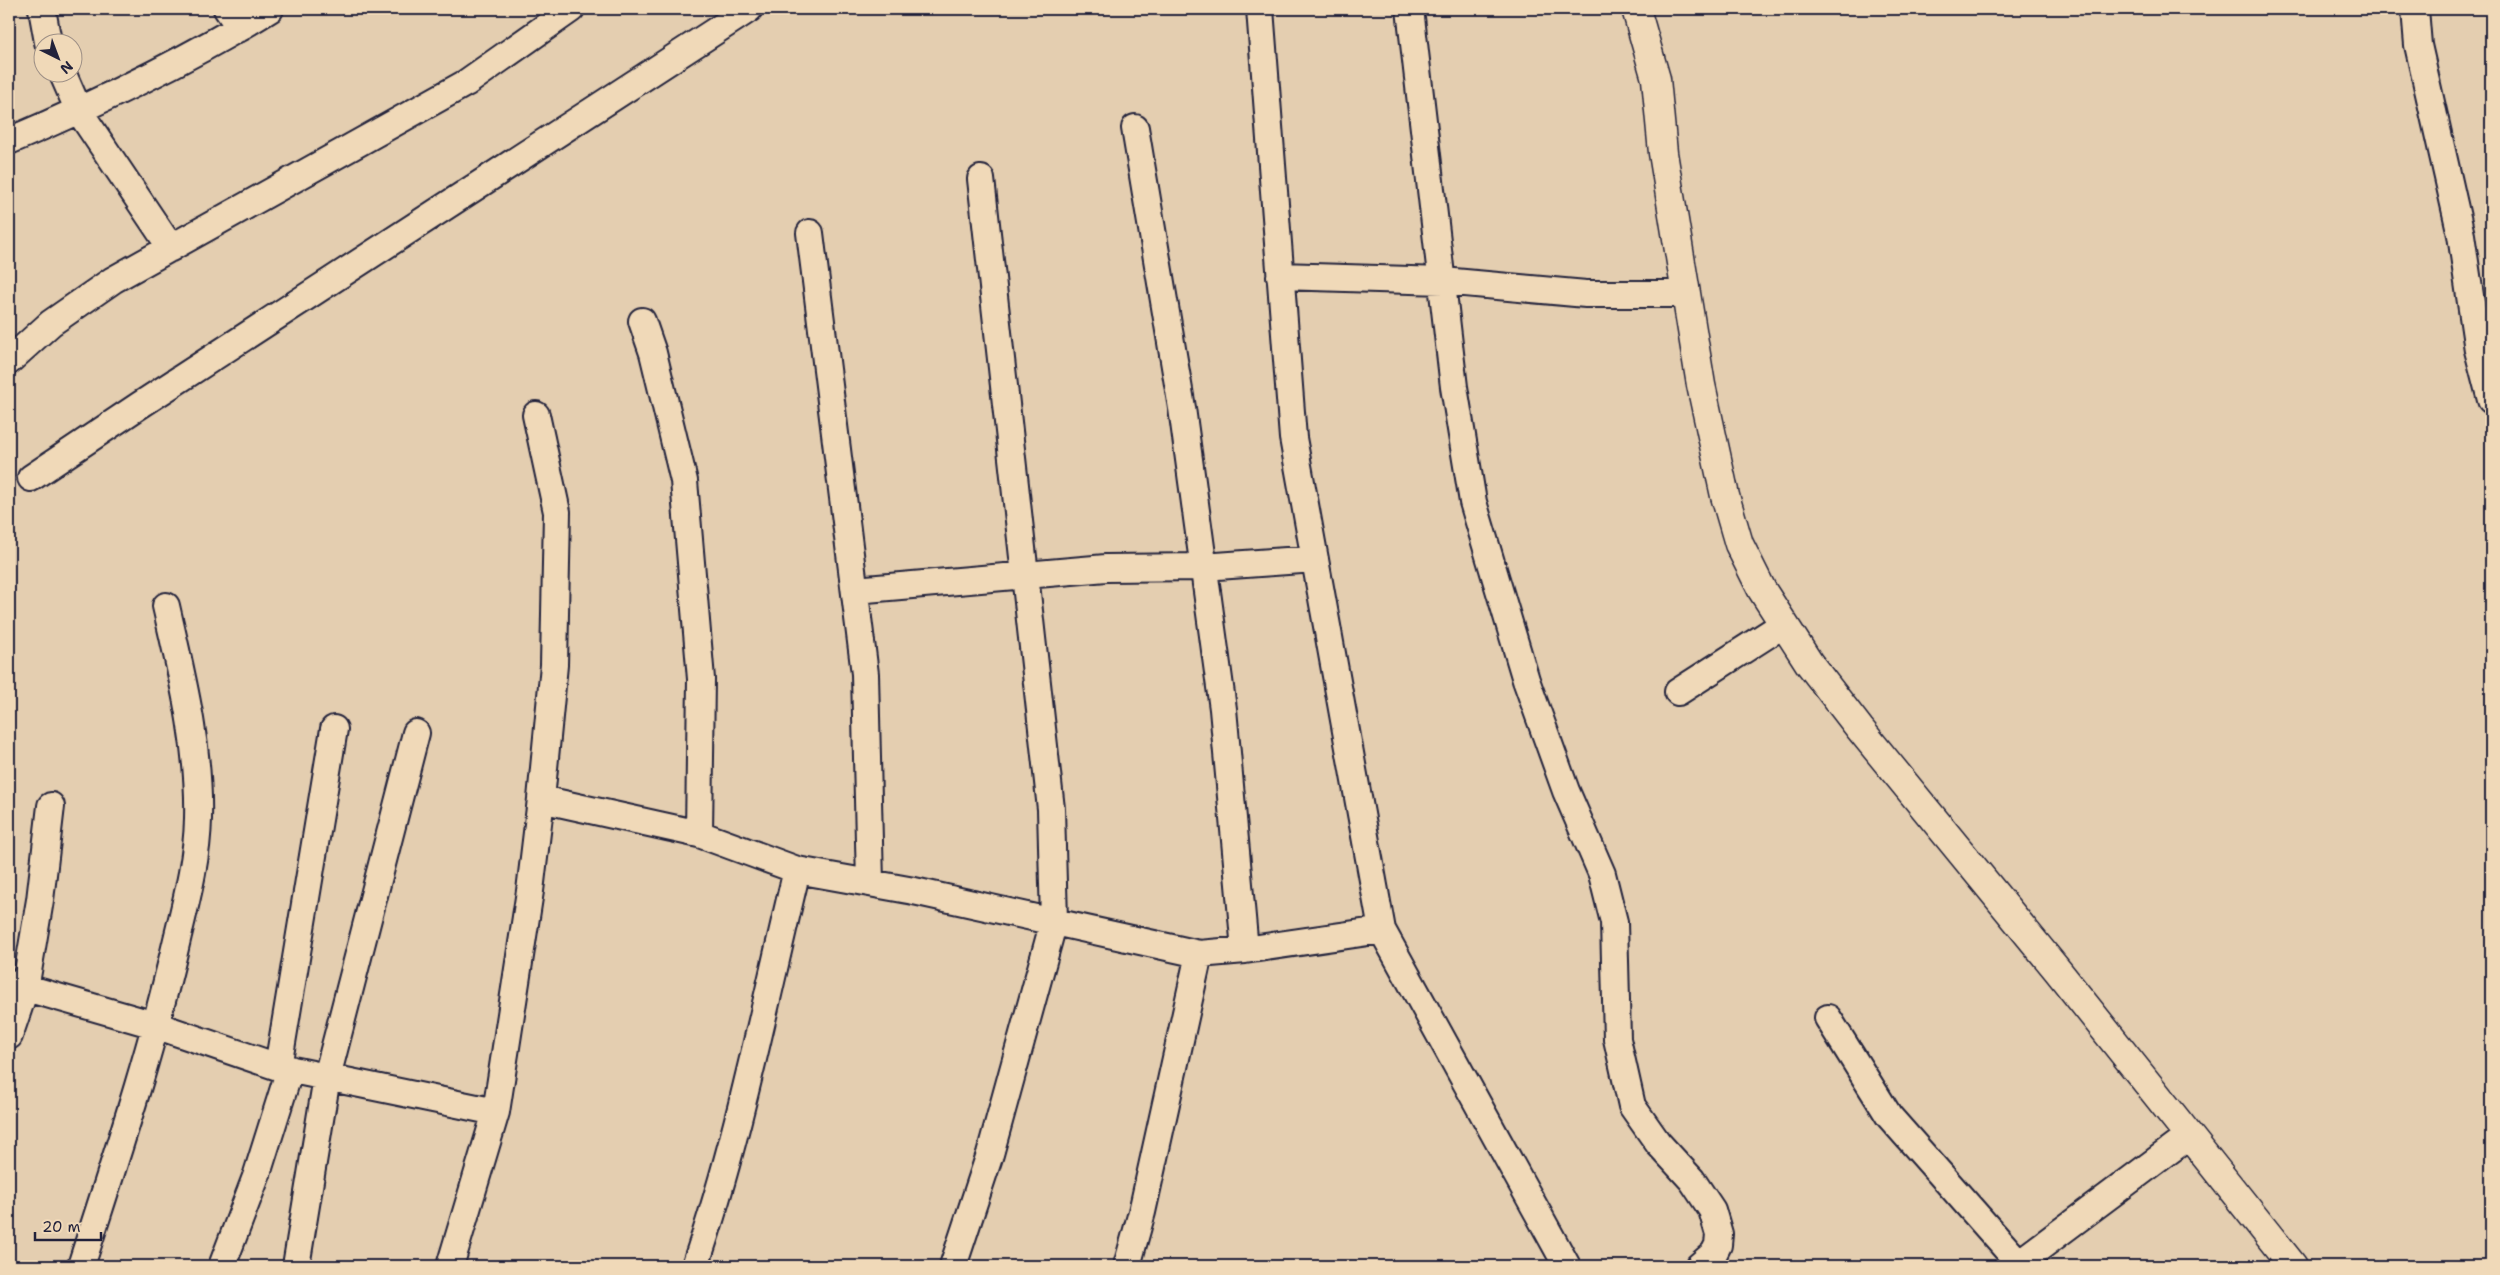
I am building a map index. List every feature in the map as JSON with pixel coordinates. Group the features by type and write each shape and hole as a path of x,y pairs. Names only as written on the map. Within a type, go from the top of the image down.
{"street":[{"path":"42,9 46,32"},
{"path":"9,141 79,111 233,18 270,9"},
{"path":"9,361 51,323 105,285 466,83 571,9"},
{"path":"32,478 140,404 749,9"},
{"path":"1260,9 1293,438 1382,930 1566,1266"},
{"path":"1410,9 1454,387 1473,502 1526,680 1566,791 1602,874 1614,922 1617,1039 1632,1106 1658,1143 1692,1180 1712,1210 1719,1234 1712,1262"},
{"path":"1636,9 1656,79 1663,153 1701,385 1725,496 1737,536 1762,590 1809,663 1854,721 2052,963 2293,1266"},
{"path":"2415,9 2418,46 2461,235 2478,350 2491,400"},
{"path":"66,82 79,111 171,248"},
{"path":"1135,128 1182,408 1223,709 1246,950"},
{"path":"953,1266 990,1154 1054,922 1051,809 981,180"},
{"path":"810,233 865,674 870,883"},
{"path":"1280,276 1442,281 1586,294 1686,294"},
{"path":"642,321 653,353 684,481 701,679 699,834"},
{"path":"450,1266 496,1112 530,891 541,799 554,665 557,512 536,415"},
{"path":"855,590 1106,568 1203,567 1315,559"},
{"path":"81,1266 158,1026 194,870 198,818 189,711 166,606"},
{"path":"1678,692 1784,624"},
{"path":"222,1266 257,1174 284,1068 334,729"},
{"path":"296,1266 327,1076 416,733"},
{"path":"541,799 699,834 797,870 870,883 1199,954 1246,950 1382,930"},
{"path":"9,1036 17,986 40,900 51,806"},
{"path":"695,1266 711,1220 735,1128 797,870"},
{"path":"1127,1266 1142,1212 1199,954"},
{"path":"17,986 158,1026 284,1068 496,1112"},
{"path":"1828,1018 1889,1116 2019,1263 2189,1136"}]}
